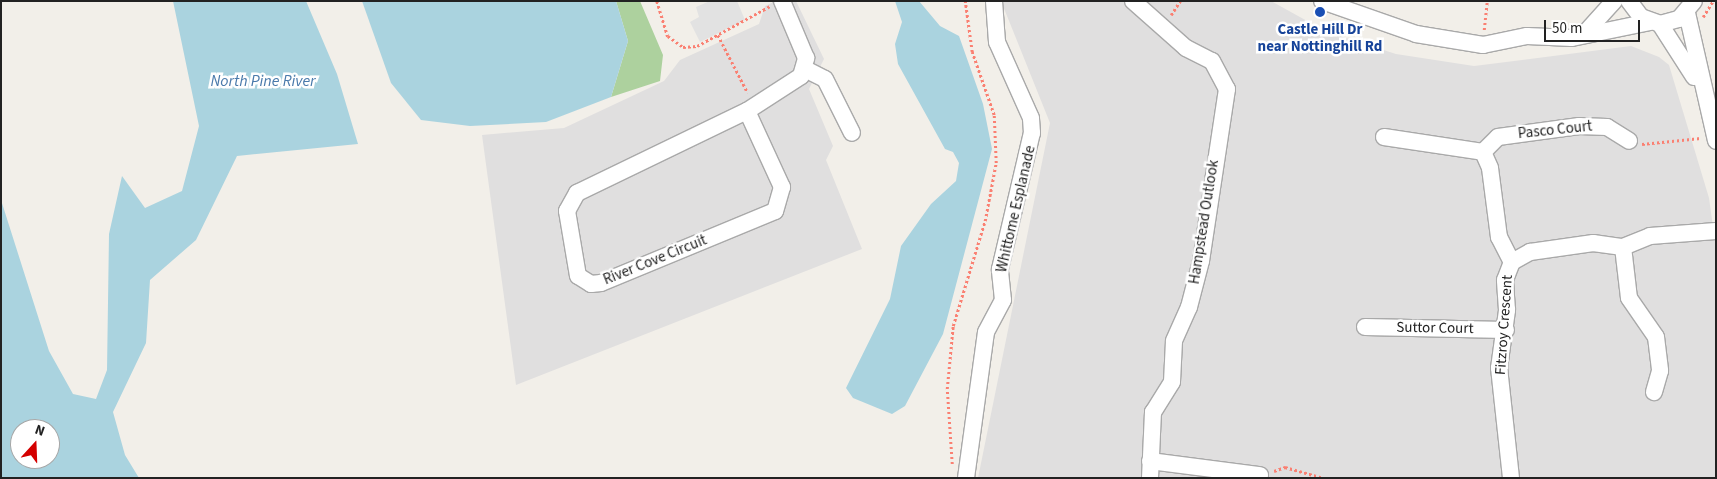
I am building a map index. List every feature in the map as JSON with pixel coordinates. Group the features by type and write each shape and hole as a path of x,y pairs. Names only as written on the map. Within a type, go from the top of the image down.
{"street":[{"name":"Hampstead Outlook","path":"1133,1 1186,48 1212,61 1227,89 1201,260 1189,306 1174,341 1172,382 1153,412 1150,478"},
{"path":"1322,1 1416,34 1482,45 1527,36 1572,38 1586,32 1655,23 1691,7 1702,90 1715,139"},
{"path":"1586,32 1614,1"},
{"path":"1628,1 1655,23 1702,90"},
{"name":"Whittome Esplanade","path":"960,473 986,332 1004,300 1000,269 1031,147 1031,118 996,42 999,3"},
{"path":"774,4 806,58 805,69 826,79 852,133"},
{"name":"River Cove Circuit","path":"743,104 782,187 776,211 601,283 578,276 567,211 577,193 754,97 801,76 805,69"},
{"name":"Pasco Court","path":"1483,152 1498,138 1579,126 1607,127 1629,141"},
{"path":"1384,138 1483,152 1490,168 1499,237 1512,262"},
{"name":"Fitzroy Crescent","path":"1511,478 1499,368 1506,330 1505,280 1512,262 1530,252 1585,244 1623,247 1650,236 1716,231"},
{"path":"1623,247 1629,298 1652,330 1659,354 1654,392"},
{"name":"Suttor Court","path":"1365,327 1506,330"},
{"path":"1150,461 1260,475"}],"path":[{"path":"657,1 668,36 678,44 697,46 774,4"},
{"path":"768,1 774,4"},
{"path":"960,473 948,389 954,326 986,221 996,163 994,115 972,52 965,1"},
{"path":"1482,45 1487,1"},
{"path":"771,16 774,4"},
{"path":"718,35 754,97 743,104"},
{"path":"1629,141 1648,145 1715,139"},
{"path":"1260,475 1285,467 1324,478"}],"shaded area":[{"path":"710,1 737,1 745,20 700,42 690,22 699,17 696,7"},
{"path":"776,1 796,1 824,59 809,89 833,146 826,160 862,249 516,385 482,135 564,128 664,81 680,60 759,24 765,6"},
{"path":"1001,1 1271,1 1327,32 1396,54 1474,66 1631,46 1659,57 1669,65 1709,198 1716,248 1716,478 978,478 1050,123"}],"green space":[{"path":"616,1 640,1 663,55 660,81 611,97 628,41"}],"water":[{"name":"North Pine River","path":"173,1 306,1 337,74 358,144 237,156 196,240 150,280 146,343 113,412 125,455 139,478 1,478 1,200 49,351 73,394 96,399 107,370 109,234 122,176 145,208 182,191 199,126"},
{"path":"362,1 616,1 628,41 611,97 546,122 470,126 421,120 391,83"},
{"path":"895,1 919,1 940,26 959,36 983,104 992,149 943,334 905,406 892,414 853,398 846,388 890,299 901,246 931,204 956,181 959,163 953,152 945,149 898,64 895,44 902,22"}],"place":[{"name":"Castle Hill Dr near Nottinghill Rd","path":"1320,12"}]}
